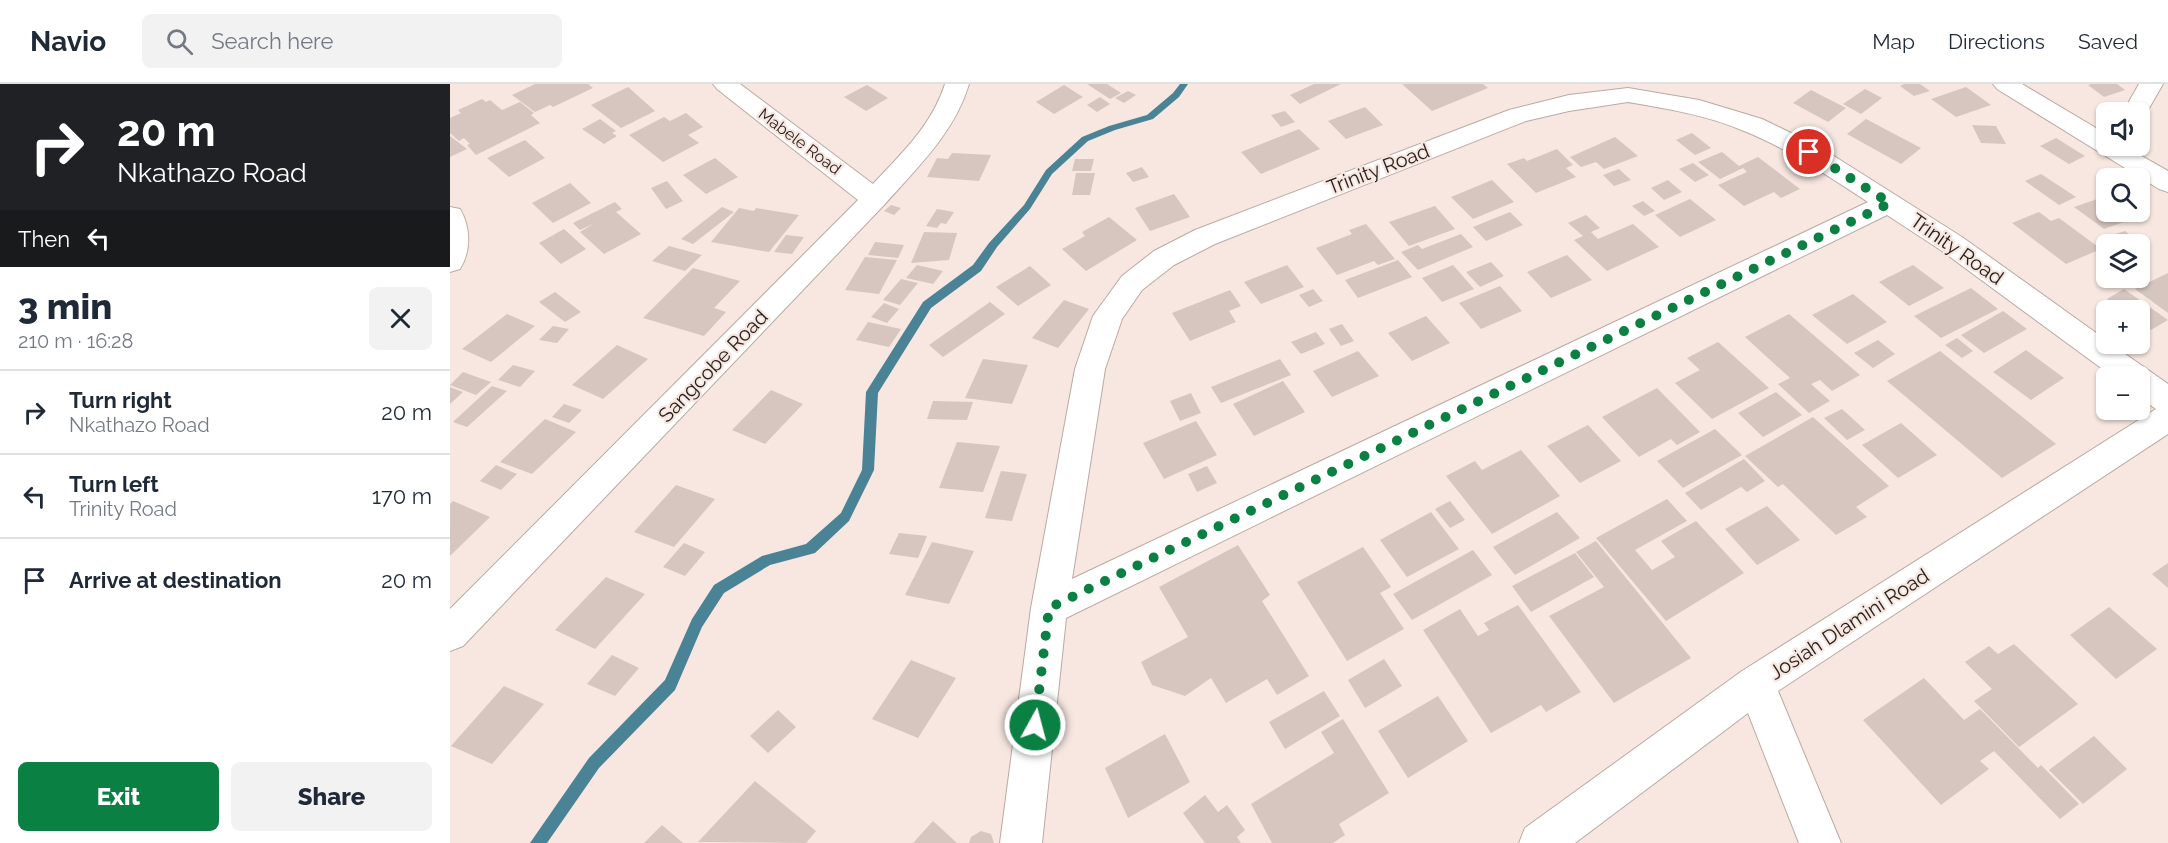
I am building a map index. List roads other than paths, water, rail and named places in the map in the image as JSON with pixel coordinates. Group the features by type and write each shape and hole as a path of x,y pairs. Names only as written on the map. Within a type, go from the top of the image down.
{"street":[{"name":"Mabele Road","path":"725,84 875,199"},
{"path":"2005,84 2096,139"},
{"path":"2141,102 2151,84"},
{"name":"Sangcobe Road","path":"450,634 875,199 933,132 964,87"},
{"name":"Trinity Road","path":"1021,843 1049,608 1090,369 1108,316 1132,283 1164,258 1205,237 1518,115 1627,90 1690,105 1753,126 1809,152 1952,243 2120,366"},
{"path":"2124,156 2168,183"},
{"path":"1049,608 1890,203"},
{"path":"450,216 455,239 450,262"},
{"path":"2150,388 2168,401"},
{"name":"Josiah Dlamini Road","path":"1540,843 1756,684 2168,418"},
{"path":"1756,684 1820,843"}],"waterway":[{"path":"538,843 594,763 670,685 697,623 719,589 767,560 810,549 845,517 868,470 872,392 927,305 977,268 993,245 1027,207 1049,172 1085,139 1150,117 1176,95 1184,84"}]}
